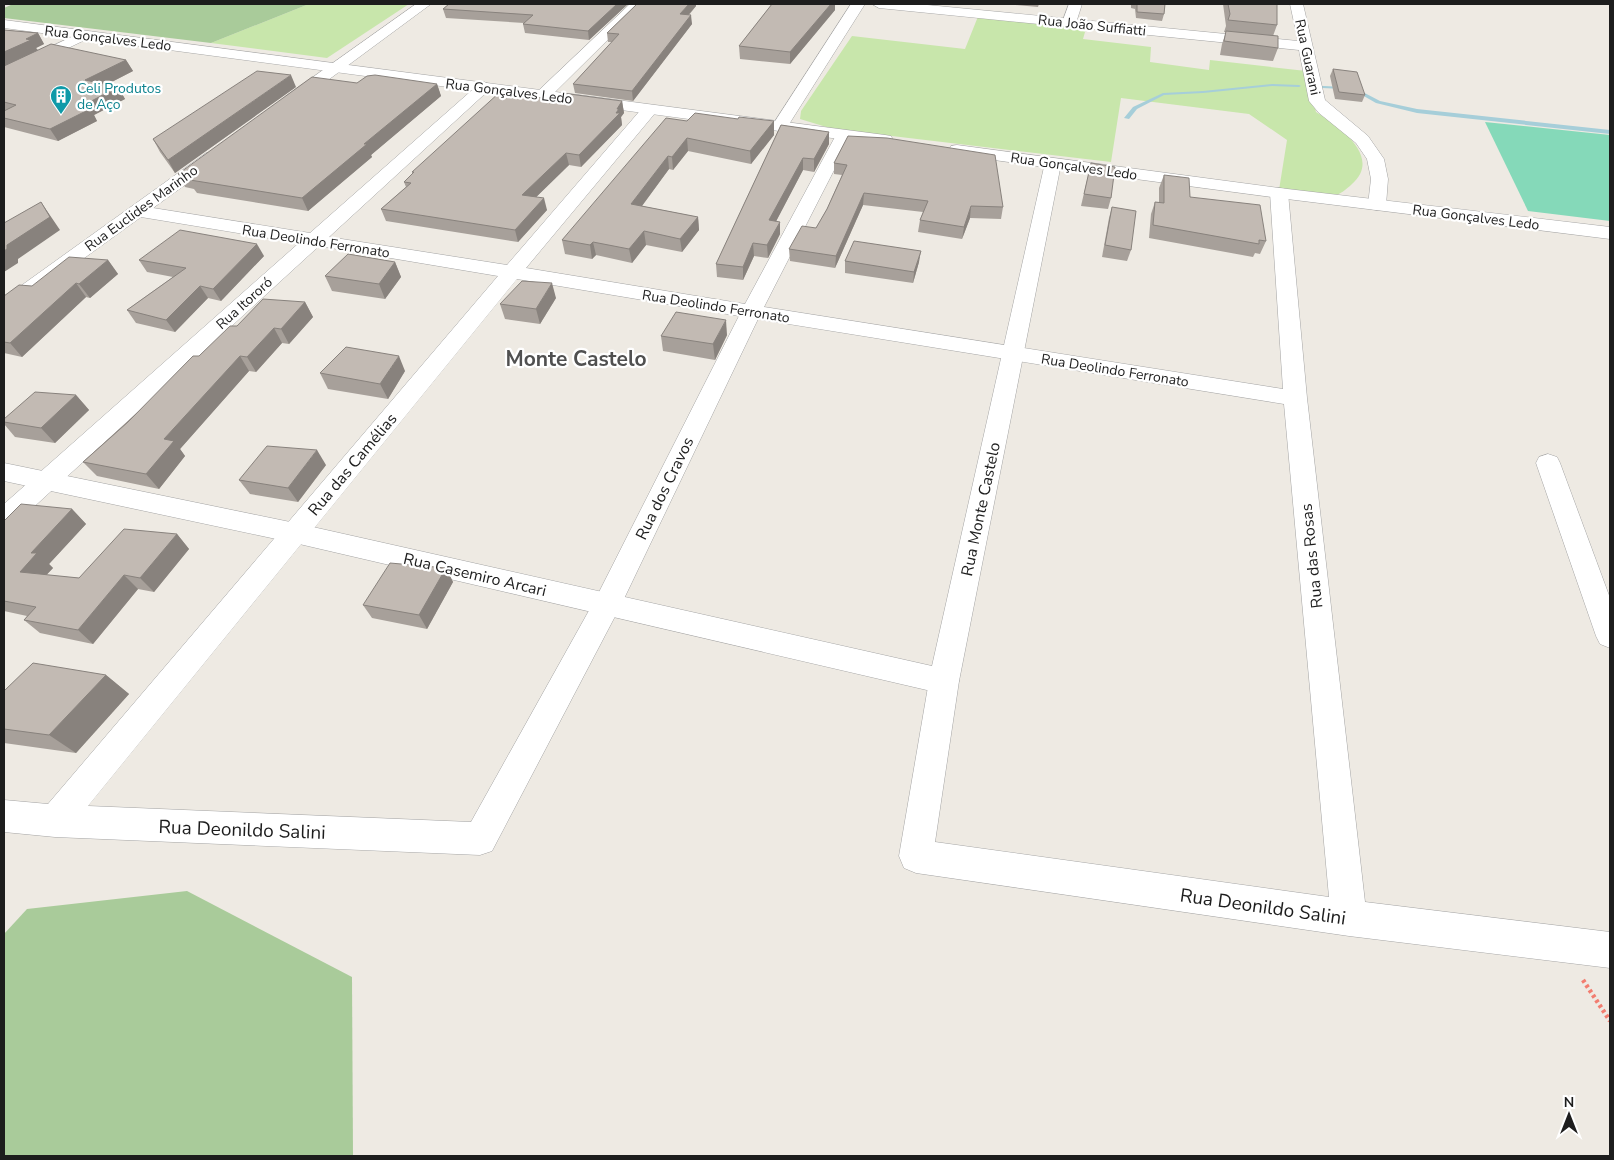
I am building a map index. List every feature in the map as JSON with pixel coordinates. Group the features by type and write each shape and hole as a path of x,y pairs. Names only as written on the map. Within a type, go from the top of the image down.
{"street":[{"path":"280,108 424,4"},
{"path":"543,95 637,4"},
{"path":"780,126 858,4"},
{"name":"Rua João Suffiatti","path":"879,4 1304,46"},
{"path":"1069,22 1075,4"},
{"name":"Rua Guarani","path":"1297,4 1304,46 1317,101 1363,141 1374,155 1379,169 1377,205"},
{"name":"Rua Gonçalves Ledo","path":"4,24 901,143"},
{"path":"4,75 84,35"},
{"name":"Rua Itororó","path":"4,519 484,87"},
{"name":"Rua das Camélias","path":"55,821 650,109"},
{"name":"Rua dos Cravos","path":"480,839 607,605 751,312 844,135"},
{"name":"Rua Euclides Marinho","path":"4,307 224,148"},
{"name":"Rua Gonçalves Ledo","path":"939,148 1279,193 1610,233"},
{"name":"Rua Monte Castelo","path":"916,856 944,681 1053,163"},
{"name":"Rua das Rosas","path":"1279,193 1294,398 1349,918"},
{"name":"Rua Deolindo Ferronato","path":"137,211 751,312 1294,398"},
{"path":"1548,463 1610,636"},
{"name":"Rua Casemiro Arcari","path":"4,472 295,533 944,681"},
{"name":"Rua Deonildo Salini","path":"4,816 55,821 480,839"},
{"name":"Rua Deonildo Salini","path":"916,856 1349,918 1610,950"}],"path":[{"path":"1560,944 1610,1021"}],"green space":[{"path":"13,4 309,4 211,43 4,18 4,8"},
{"path":"309,4 409,4 327,58 211,43"},
{"path":"979,14 1087,25 1083,39 1151,47 1150,62 1209,70 1210,60 1306,71 1316,112 1345,133 1354,143 1363,163 1360,174 1348,188 1332,197 1279,190 1287,140 1249,114 1121,98 1111,162 833,129 800,119 801,111 852,36 965,49"},
{"path":"1485,122 1610,135 1610,221 1528,211"},
{"path":"187,891 352,977 353,1156 4,1156 4,934 27,909"}],"building":[{"path":"449,4 617,4 588,31 523,24 533,15 443,9"},
{"path":"637,4 689,4 680,14 691,15 632,91 573,84 619,34 607,33"},
{"path":"772,4 831,4 790,52 739,46"},
{"path":"1137,4 1165,4 1164,14 1137,12"},
{"path":"1228,4 1277,4 1277,25 1228,20 1230,14"},
{"path":"4,30 38,33 26,39 31,40 4,52"},
{"path":"1226,31 1278,36 1278,48 1224,41"},
{"path":"51,44 126,60 85,80 118,87 80,107 90,109 50,129 4,118 4,111 16,105 4,102 4,66"},
{"path":"1333,69 1357,72 1365,95 1339,92"},
{"path":"257,71 291,75 168,160 153,139"},
{"path":"375,75 437,84 302,198 190,180 194,177 178,174 312,77 357,83 367,76"},
{"path":"500,92 556,100 562,93 622,101 616,113 620,113 579,155 566,153 522,195 544,198 515,230 381,209 411,183 404,182 414,172 412,172"},
{"path":"695,113 738,119 739,117 774,121 750,151 687,138 672,157 668,156 631,204 698,217 680,239 644,231 629,249 593,242 590,245 562,240 666,118 687,121"},
{"path":"781,125 829,132 814,159 803,158 769,220 780,222 767,245 753,243 743,267 716,264"},
{"path":"848,136 887,138 995,155 1003,207 971,206 964,227 920,220 928,201 864,193 836,256 789,249 802,226 816,228 827,209 847,165 834,163"},
{"path":"1091,163 1115,167 1111,198 1084,194"},
{"path":"1164,175 1189,178 1190,197 1260,205 1266,241 1259,240 1259,244 1153,225 1155,202 1164,203"},
{"path":"41,202 50,217 7,245 7,249 4,251 4,223"},
{"path":"1112,207 1136,211 1131,250 1105,245"},
{"path":"180,230 257,244 213,289 200,286 166,320 127,310 186,268 139,260"},
{"path":"854,241 921,251 914,272 845,261"},
{"path":"348,254 395,262 379,284 325,276"},
{"path":"69,257 108,260 79,284 76,283 10,343 4,342 4,296 19,285 32,286"},
{"path":"522,281 552,283 536,309 500,304"},
{"path":"263,299 305,302 281,329 274,328 247,357 240,356 164,439 174,441 146,474 83,462 128,422 193,356 199,356 230,326 237,326"},
{"path":"676,312 726,320 713,344 661,336"},
{"path":"346,347 399,356 380,384 320,373"},
{"path":"35,392 76,395 41,428 4,422 4,419"},
{"path":"267,446 317,450 288,488 239,480"},
{"path":"21,504 72,509 31,553 37,553 20,572 79,578 124,529 177,534 140,578 124,575 78,630 24,620 36,607 4,601 4,521"},
{"path":"390,563 446,568 419,615 363,605"},
{"path":"33,663 106,675 49,735 4,729 4,691"}],"waterway":[{"path":"1127,118 1135,108 1163,94 1272,85 1299,86"},
{"path":"1324,87 1344,88"},
{"path":"1357,90 1378,102 1417,111 1610,132"}],"place":[{"name":"Celi Produtos de Aço","path":"61,115"}],"district":[{"name":"Monte Castelo","path":"576,359"}]}
